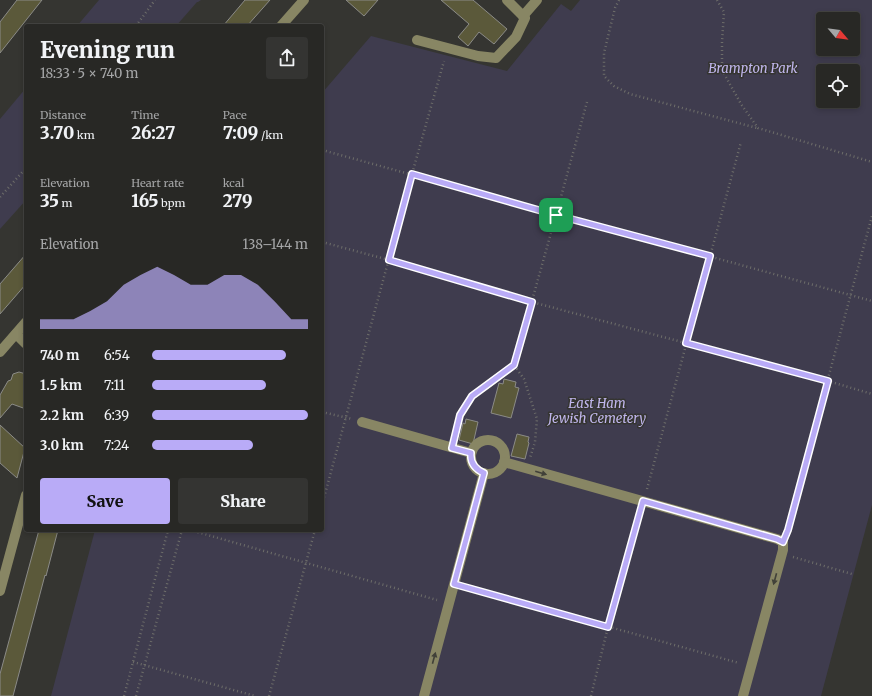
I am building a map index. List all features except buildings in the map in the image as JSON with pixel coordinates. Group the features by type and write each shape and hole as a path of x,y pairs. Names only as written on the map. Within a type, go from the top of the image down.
{"street":[{"path":"283,24 304,0"},
{"path":"507,0 524,17"},
{"path":"417,40 478,56 496,58 516,37 524,17 537,0"},
{"path":"0,352 24,324"},
{"path":"16,334 24,342"},
{"path":"362,422 471,453"},
{"path":"485,440 491,440 501,446 504,462 498,470 493,473 484,473 478,471 474,467 471,453 475,445 485,440"},
{"path":"504,462 777,539 783,542 782,554 743,696"},
{"path":"424,696 484,473"},
{"path":"0,591 24,503"}],"path":[{"path":"137,24 155,0"},
{"path":"619,0 604,53 604,76 614,86 630,94 758,128 872,162"},
{"path":"717,0 724,12 722,70 741,104 758,128"},
{"path":"324,498 444,62"},
{"path":"452,448 460,415 472,396 514,365 587,102"},
{"path":"590,696 741,142"},
{"path":"324,151 872,302"},
{"path":"0,197 24,170"},
{"path":"783,542 788,530 872,216"},
{"path":"324,243 532,302 872,394"},
{"path":"514,365 524,378 537,419 535,442 527,469"},
{"path":"324,412 362,422"},
{"path":"124,696 167,532"},
{"path":"136,696 181,532"},
{"path":"197,532 449,604"},
{"path":"269,696 314,532"},
{"path":"782,554 852,574"},
{"path":"454,584 751,666"},
{"path":"133,662 255,696"}],"green space":[{"path":"99,0 201,0 197,2 178,24 79,24"},
{"name":"East Ham Jewish Cemetery","path":"580,0 872,0 872,505 821,696 51,696 94,532 324,532 324,91 371,36 507,71 561,4 571,11"},
{"path":"24,90 24,202 0,229 0,119"}],"route":[{"path":"412,174 556,215 710,256 686,343 828,381 788,530 783,542 643,501 608,627 454,584 484,473 478,471 474,467 471,453 452,448 460,415 472,396 514,365 532,302 389,260 412,174"}],"park label":[{"name":"Brampton Park","path":"753,68"}]}
